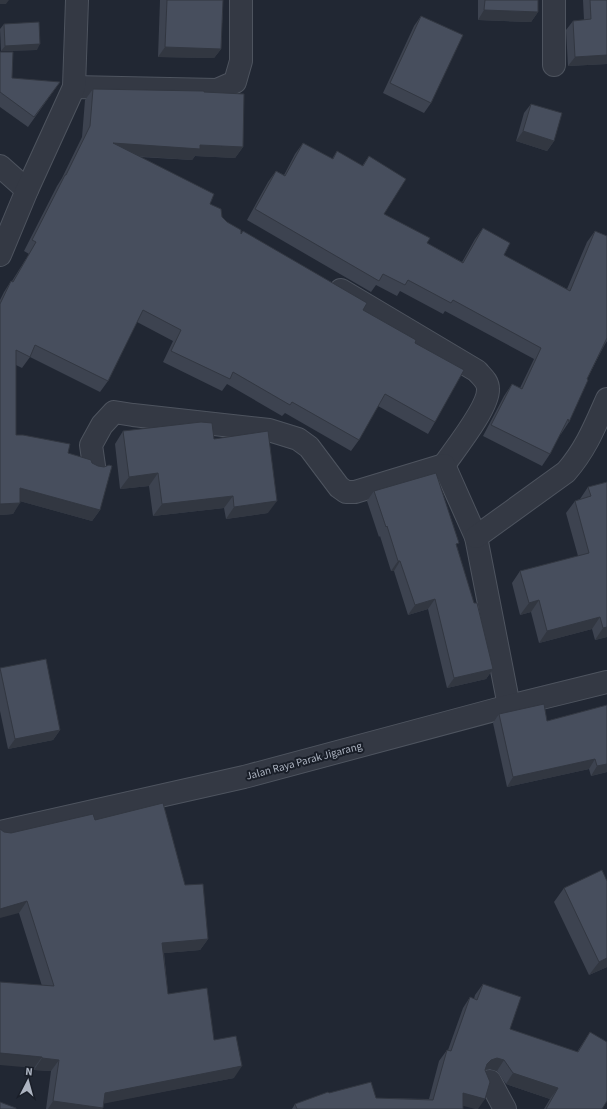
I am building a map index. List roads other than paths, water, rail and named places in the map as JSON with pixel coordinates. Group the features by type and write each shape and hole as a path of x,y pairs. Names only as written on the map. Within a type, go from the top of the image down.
{"street":[{"path":"0,255 27,190 74,87 77,0"},
{"path":"74,87 217,90 234,82 241,61 241,0"},
{"path":"554,0 554,65"},
{"path":"0,166 27,190"},
{"path":"94,466 91,445 102,425 114,412 269,430 298,439 309,447 339,487 346,492 355,492 444,465 477,416 488,394 486,382 477,371 323,278"},
{"path":"476,537 566,472 578,459 607,399"},
{"path":"444,465 476,537 509,706"},
{"name":"Jalan Raya Parak Jigarang","path":"0,832 244,777 509,706 607,682"},
{"path":"490,1081 505,1109"}]}
